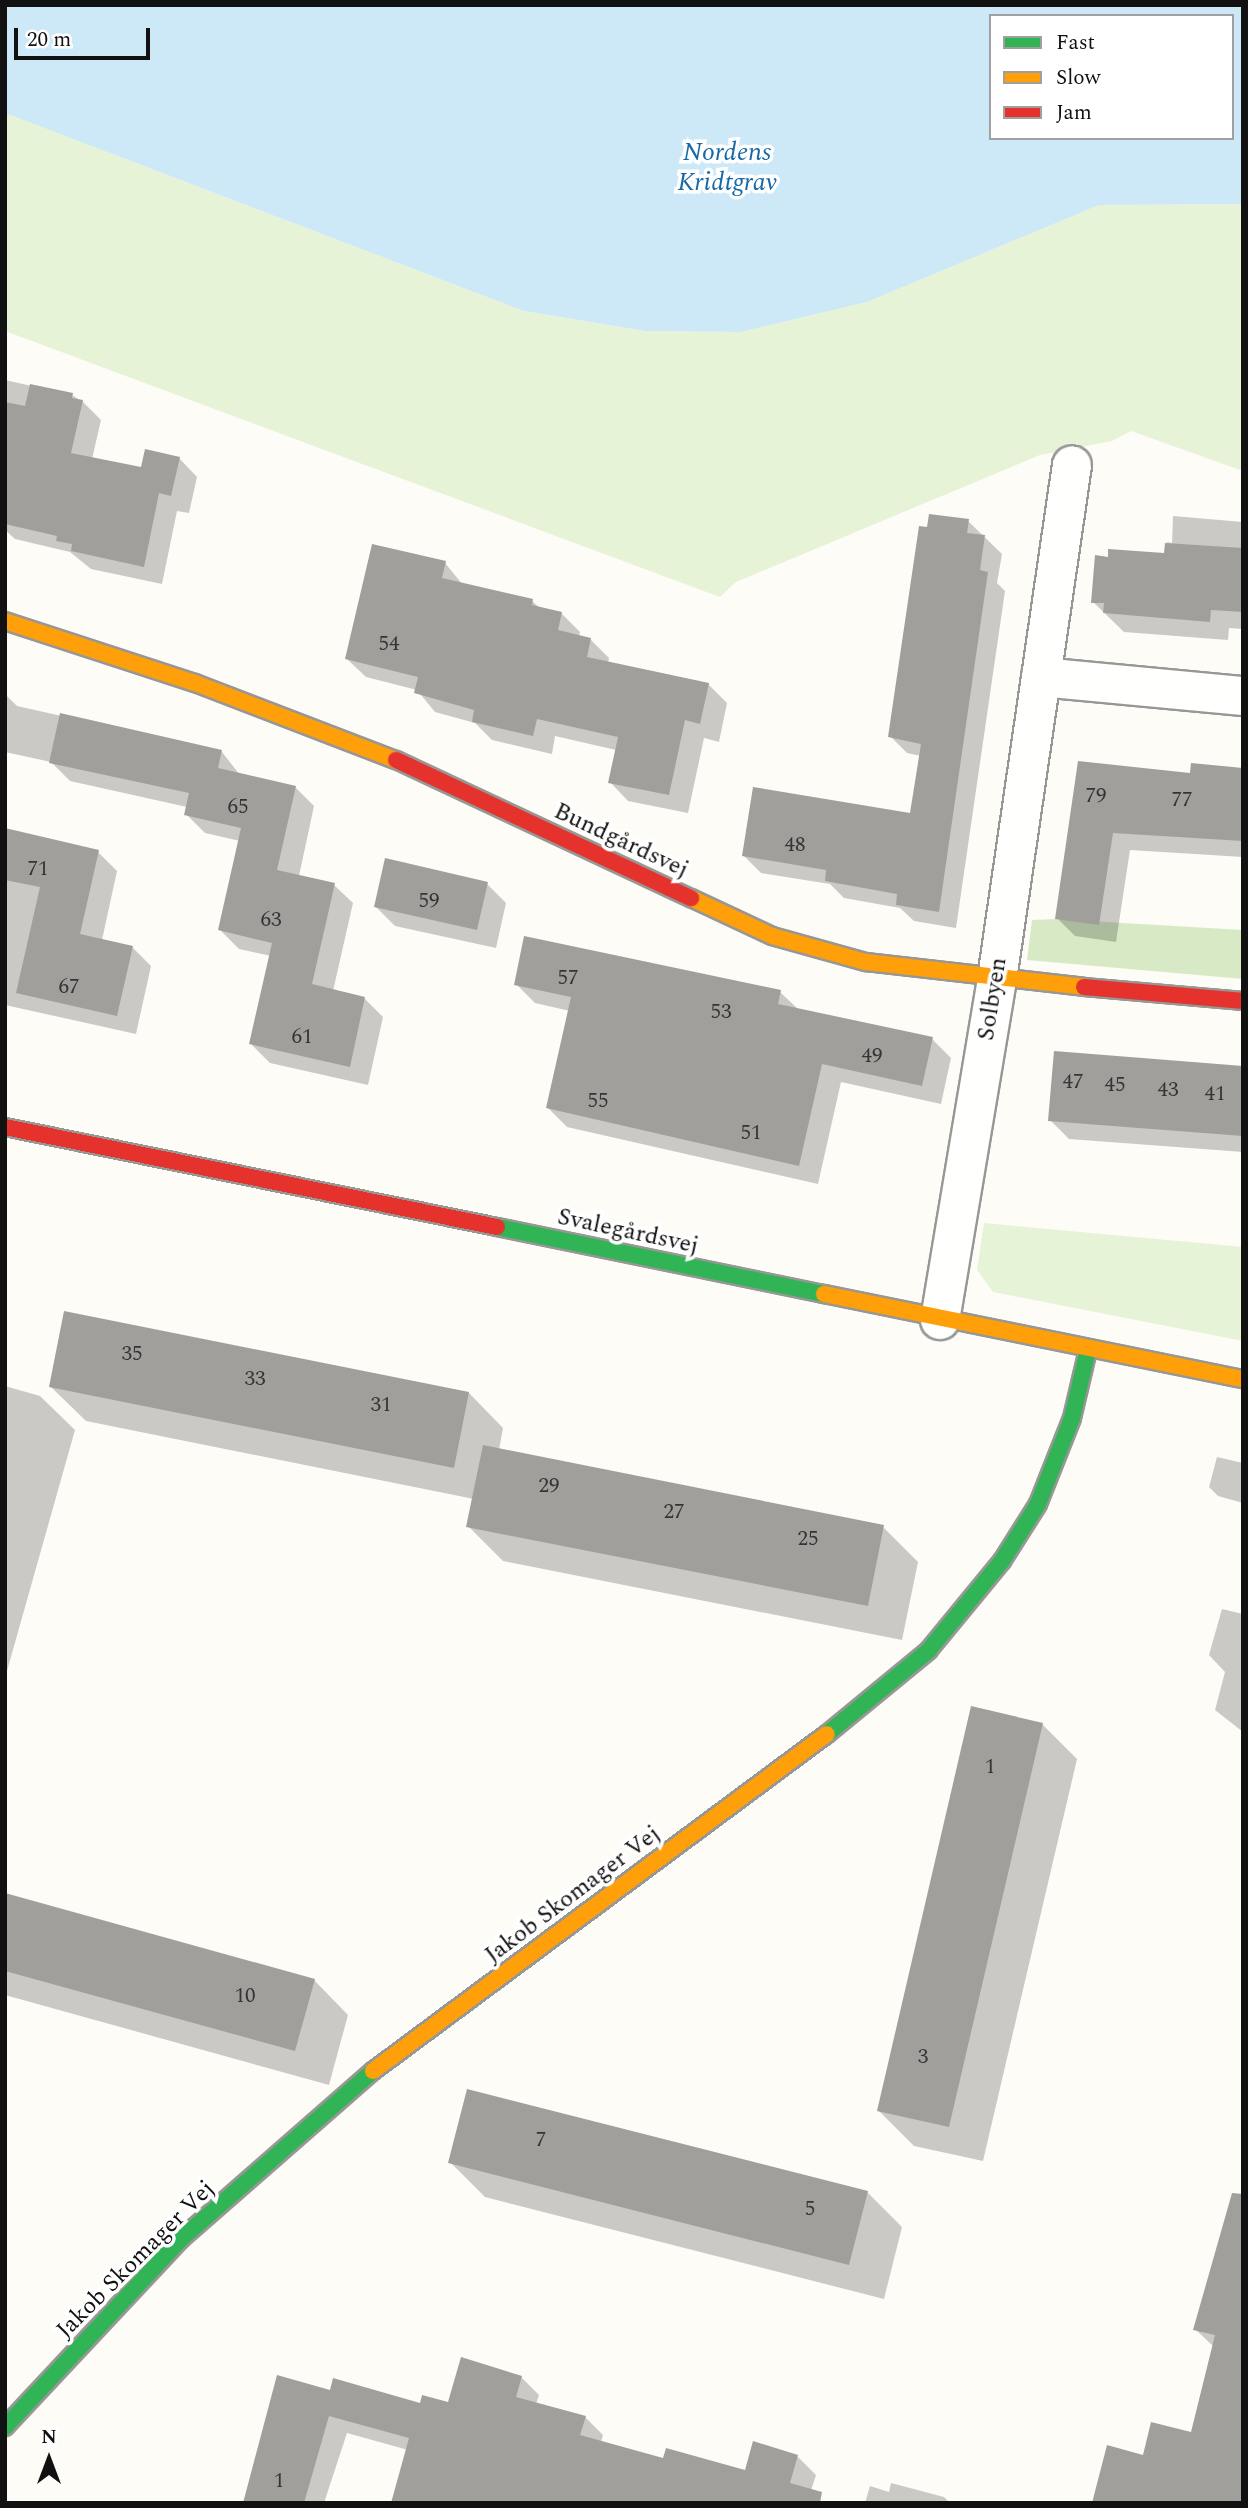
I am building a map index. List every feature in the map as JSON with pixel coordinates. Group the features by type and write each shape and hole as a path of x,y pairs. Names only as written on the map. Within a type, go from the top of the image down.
{"street":[{"name":"Solbyen","path":"940,1320 997,979 1072,465"},
{"name":"Bundgårdsvej","path":"5,621 195,683 370,748 772,936 866,962 997,979 1243,1001"},
{"path":"1041,677 1243,696"},
{"name":"Svalegårdsvej","path":"5,1127 940,1320 1243,1379"},
{"name":"Jakob Skomager Vej","path":"5,2427 181,2239 378,2067 860,1710 928,1651 1002,1561 1038,1504 1072,1419 1088,1350"}],"green space":[{"path":"5,113 524,311 645,331 741,332 867,302 1099,205 1243,204 1243,471 1131,431 1112,441 1040,455 736,582 720,597 5,331"},
{"path":"1032,920 1243,930 1243,979 1027,960"},
{"path":"984,1223 1243,1247 1243,1341 993,1292 977,1270"}],"water":[{"name":"Nordens Kridtgrav","path":"5,5 1243,5 1243,204 1099,205 867,302 741,332 645,331 524,311 5,113"}],"building":[{"path":"30,384 73,393 72,398 83,400 71,453 141,467 145,449 180,457 171,496 159,493 144,567 71,551 72,544 56,541 57,536 5,524 5,402 25,406"},
{"path":"929,514 969,519 967,533 985,535 980,570 988,572 939,912 896,905 897,894 825,881 826,870 742,856 753,787 910,813 921,744 888,737 919,526 927,527"},
{"path":"1165,543 1243,548 1243,612 1211,610 1210,622 1103,613 1104,603 1091,603 1095,555 1108,557 1108,549 1164,553"},
{"path":"372,544 446,561 442,578 533,599 532,605 562,612 558,630 591,638 587,657 709,683 700,724 685,720 669,795 608,783 618,737 537,719 533,736 472,722 474,710 414,693 418,677 345,659"},
{"path":"60,713 222,750 218,768 296,786 277,870 335,883 312,984 365,997 350,1067 249,1044 272,943 218,930 241,828 184,815 189,793 49,763"},
{"path":"1078,761 1190,773 1191,763 1243,768 1243,841 1113,833 1099,925 1055,919"},
{"path":"5,828 99,850 80,934 133,946 117,1016 16,993 40,887 5,880"},
{"path":"385,858 488,882 477,930 374,907"},
{"path":"524,936 781,990 778,1004 933,1037 922,1086 822,1064 799,1166 546,1108 571,997 514,985"},
{"path":"1054,1051 1243,1066 1243,1136 1048,1121"},
{"path":"64,1311 469,1392 454,1468 49,1387"},
{"path":"483,1445 884,1525 868,1606 466,1527"},
{"path":"971,1706 1043,1723 949,2127 877,2111"},
{"path":"5,1893 315,1979 295,2051 5,1971"},
{"path":"467,2089 868,2191 849,2265 448,2163"},
{"path":"1232,2193 1243,2194 1243,2503 1092,2503 1107,2445 1143,2455 1151,2422 1191,2432 1215,2335 1193,2330"},
{"path":"461,2357 522,2376 516,2397 586,2416 580,2435 663,2458 666,2448 745,2470 753,2441 798,2455 790,2483 822,2492 820,2503 391,2503 409,2438 329,2416 304,2503 243,2503 277,2375 330,2390 333,2378 420,2403 422,2395 448,2402"}],"traffic: fast":[{"path":"497,1227 824,1294"},
{"path":"827,1734 928,1651 1002,1561 1038,1504 1072,1418 1088,1350"},
{"path":"5,2427 181,2239 373,2071"}],"traffic: slow":[{"path":"5,621 195,683 396,760"},
{"path":"691,898 772,936 866,962 1084,987"},
{"path":"824,1294 1243,1379"},
{"path":"373,2071 827,1734"}],"traffic: jam":[{"path":"396,760 691,898"},
{"path":"1084,987 1243,1001"},
{"path":"5,1127 497,1227"}]}
